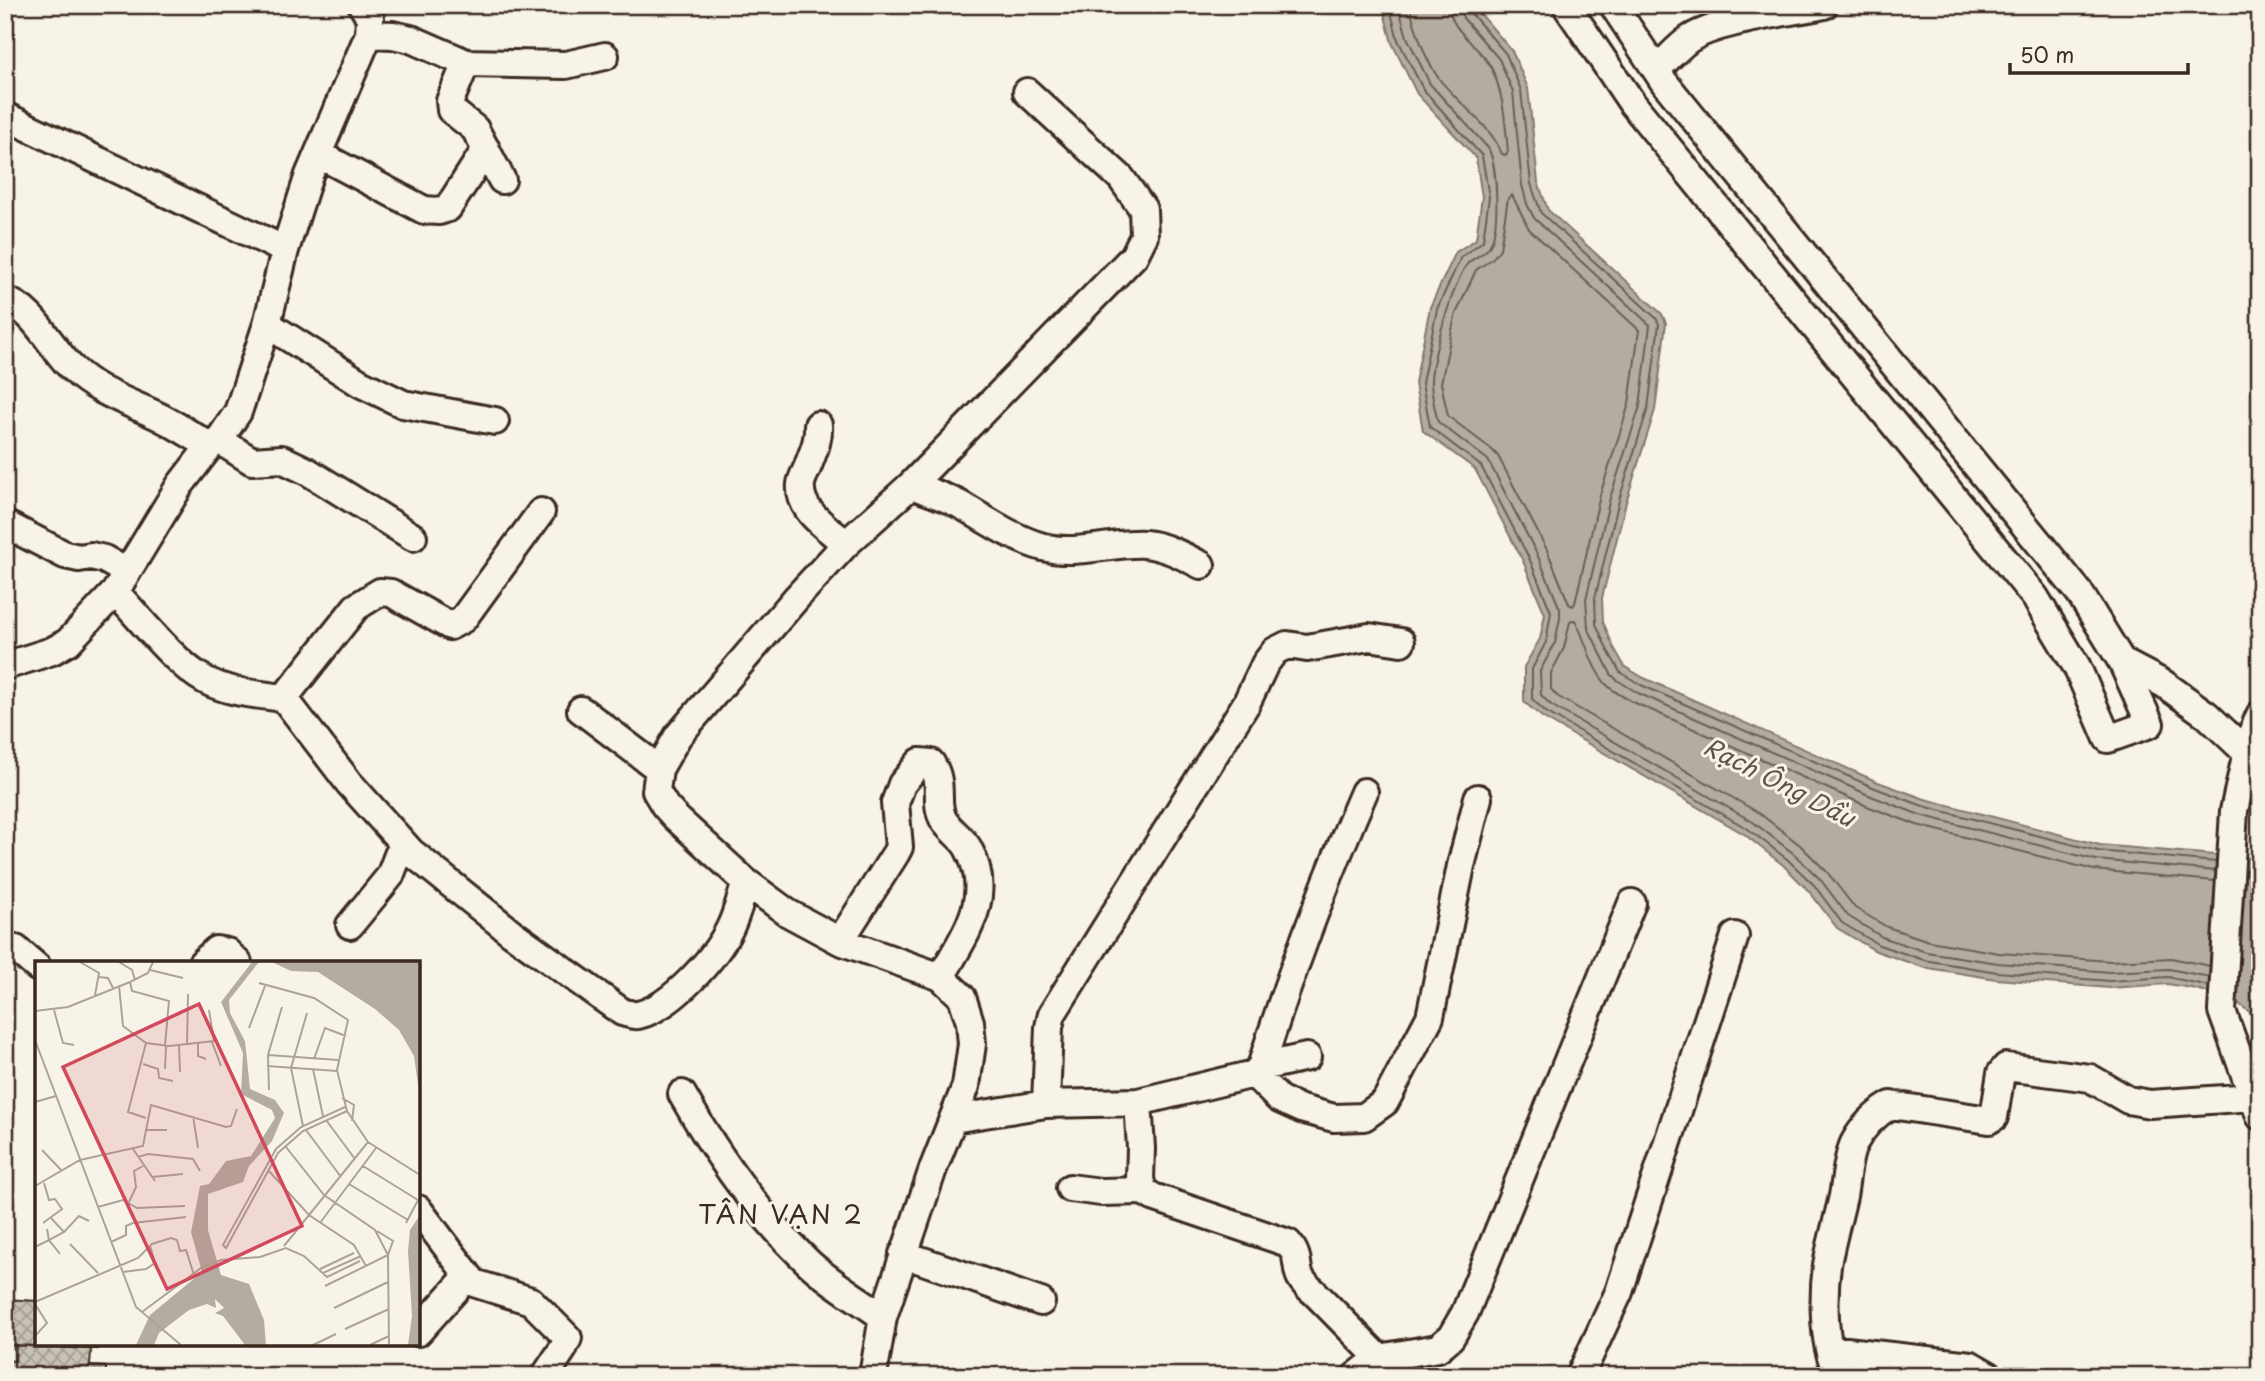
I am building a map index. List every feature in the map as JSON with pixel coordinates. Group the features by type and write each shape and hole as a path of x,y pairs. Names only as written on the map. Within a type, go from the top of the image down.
{"street":[{"path":"5,666 52,651 68,642 120,582 180,485 238,412 267,324 285,250 318,154 369,34 370,18 362,5"},
{"path":"1566,5 1626,95 2042,609 2077,667 2108,740 2150,724 2122,662 2079,592 1656,71 1613,5"},
{"path":"1656,71 1689,39 1711,30 1746,20 1824,5"},
{"path":"369,34 393,34 411,39 466,63 566,65 605,56"},
{"path":"466,63 450,101 451,110 475,129 502,180"},
{"path":"873,1376 883,1317 903,1254 966,1086 972,1044 970,1021 962,997 941,977 840,941 788,913 746,882 665,806 656,791 659,769 678,736 798,596 846,544 911,485 1134,256 1144,236 1143,209 1121,178 1027,92"},
{"path":"5,116 285,250"},
{"path":"318,154 432,212 448,208 486,149"},
{"path":"5,300 18,305 72,368 85,379 123,401 252,461 282,459 307,471 412,537"},
{"path":"267,324 360,383 403,404 495,421"},
{"path":"818,425 818,436 801,481 801,495 804,505 846,544"},
{"path":"911,485 964,506 991,525 1045,548 1078,550 1146,544 1169,550 1201,565"},
{"path":"1981,531 2008,505"},
{"path":"284,698 356,607 380,592 391,593 450,626 463,619 541,512"},
{"path":"5,524 65,555 104,559 181,661 203,679 221,687 284,698 349,783 405,846 522,940 622,1012 636,1016 659,1006 683,987 720,946 732,925 746,882"},
{"path":"1046,1104 1049,1027 1052,1014 1246,704 1265,664 1275,650 1287,645 1307,648 1369,636 1401,642"},
{"path":"2122,662 2164,684 2207,715 2247,753"},
{"path":"581,710 659,769"},
{"path":"1840,1376 1829,1349 1825,1328 1827,1266 1853,1145 1875,1114 1891,1105 1989,1120 1994,1117 2001,1073 2006,1067 2090,1077 2128,1100 2150,1104 2257,1107 2222,1010 2234,811 2247,753 2260,715"},
{"path":"840,941 899,847 895,803 902,784 920,762 931,763 939,775 943,818 966,845 978,870 980,893 974,916 941,977"},
{"path":"1258,1071 1337,854 1364,792"},
{"path":"1258,1071 1279,1099 1301,1109 1334,1118 1364,1117 1385,1102 1430,1017 1478,798"},
{"path":"351,925 390,876 398,855 405,846"},
{"path":"1356,1376 1379,1358 1438,1348 1451,1337 1465,1313 1632,904"},
{"path":"1580,1376 1619,1293 1735,936"},
{"path":"5,954 12,948 16,949 35,965"},
{"path":"204,961 216,950 227,952 236,961"},
{"path":"953,1119 1046,1104 1138,1102 1307,1057"},
{"path":"681,1094 706,1136 768,1219 810,1264 883,1317"},
{"path":"1138,1102 1142,1148 1140,1179 1143,1191"},
{"path":"1070,1188 1101,1192 1143,1191 1153,1198 1288,1243 1297,1253 1297,1273 1303,1283 1379,1358"},
{"path":"420,1213 474,1283 531,1301 562,1330 568,1338 545,1376"},
{"path":"903,1254 1041,1302"},
{"path":"420,1331 467,1277"},
{"path":"1829,1349 1971,1365 1990,1376"}],"water":[{"name":"Rạch Ông Dầu","path":"1382,5 1473,5 1512,51 1528,88 1538,182 1548,210 1662,314 1666,323 1655,410 1626,502 1602,598 1603,622 1625,667 1644,678 1878,782 1925,799 2100,845 2260,859 2260,1020 2235,1001 2196,989 2168,984 2110,988 1996,979 1922,967 1876,951 1837,928 1809,891 1783,865 1744,834 1542,717 1524,702 1524,667 1540,639 1545,614 1523,561 1475,469 1423,431 1415,383 1430,307 1456,252 1476,239 1482,197 1476,158 1417,94 1392,43"}],"building":[{"path":"5,1299 35,1301 35,1346 98,1346 98,1349 5,1345"},
{"path":"16,1345 91,1349 90,1366 106,1367 106,1376 5,1376 5,1360 15,1361"}],"district":[{"name":"TÂN VẠN 2","path":"781,1215"}]}
